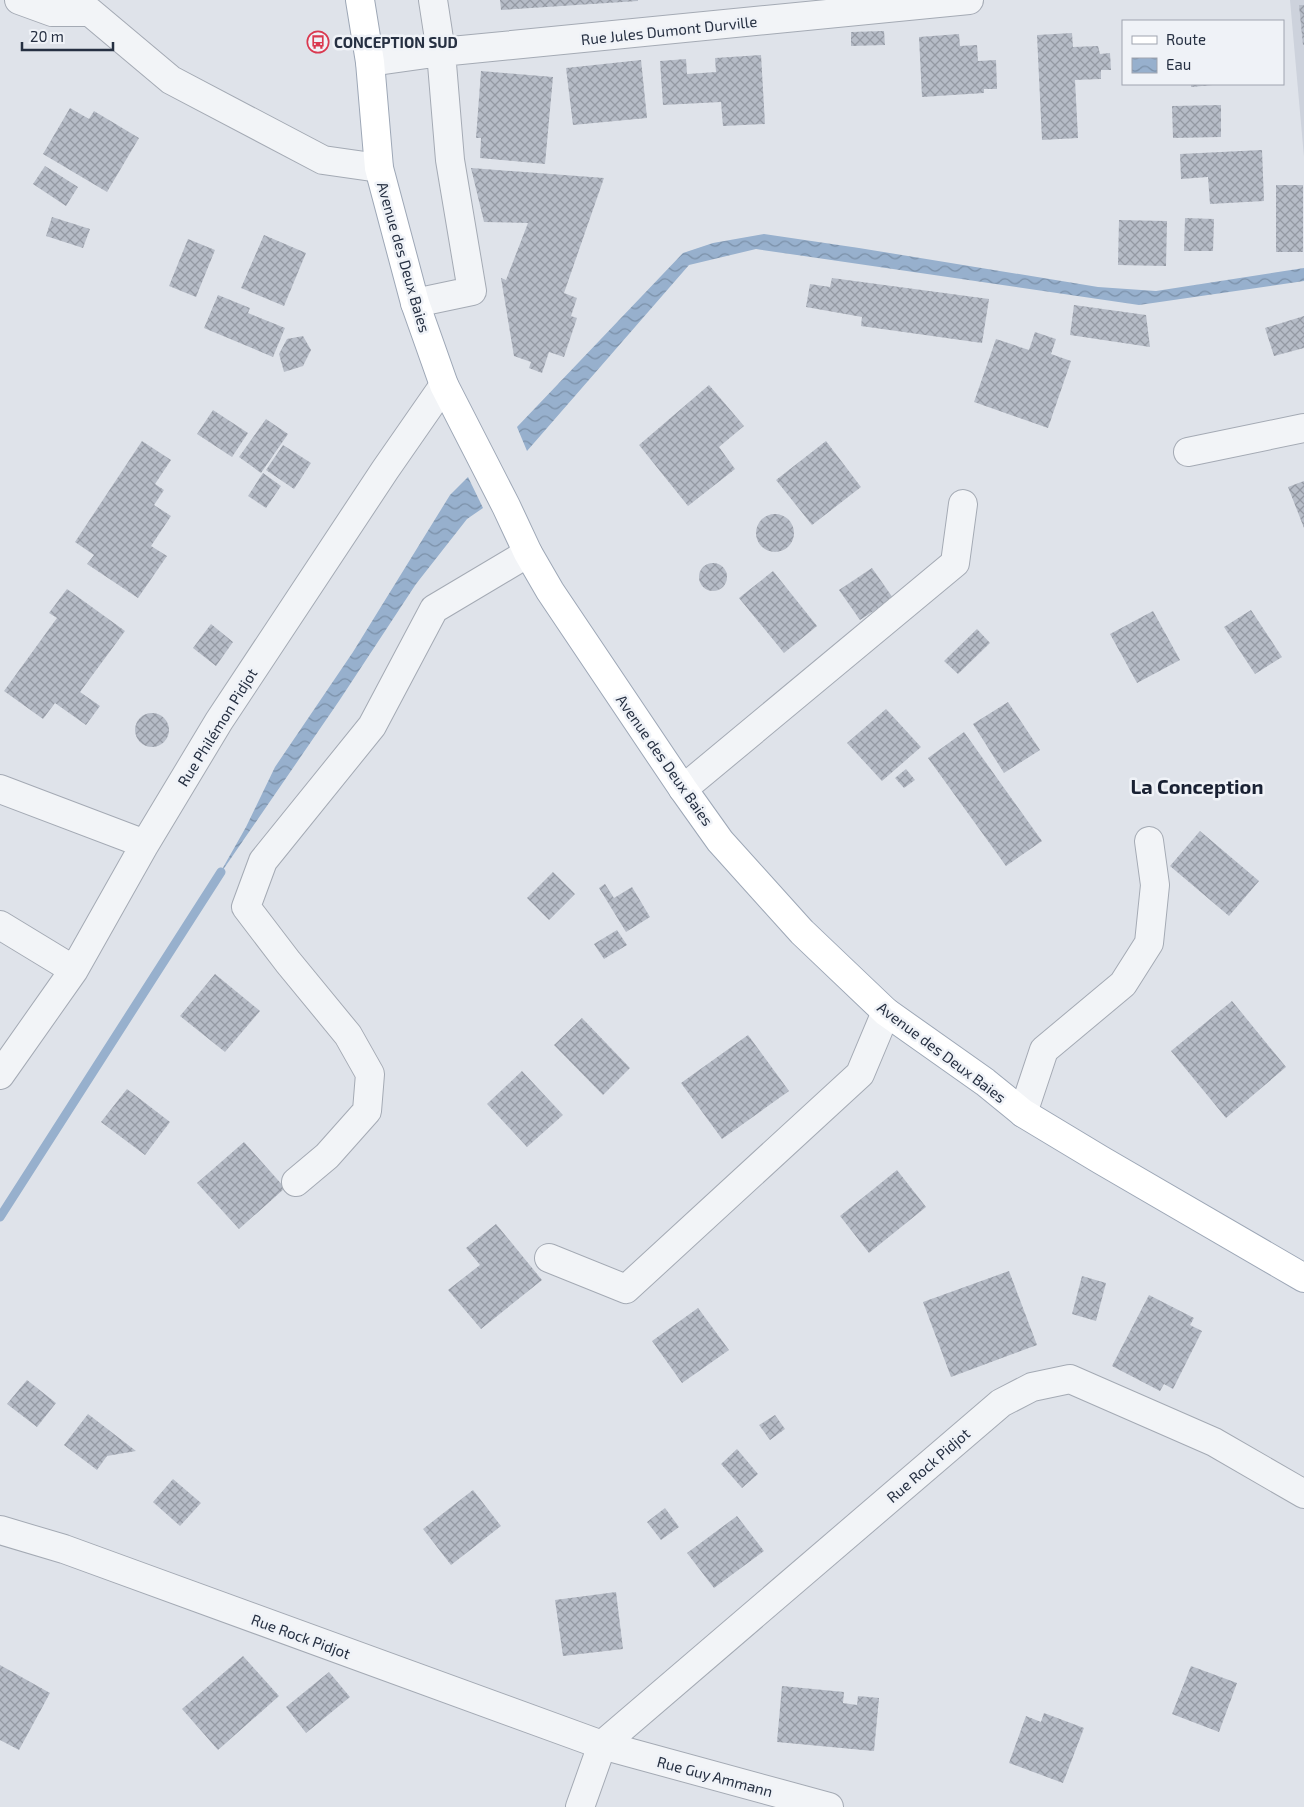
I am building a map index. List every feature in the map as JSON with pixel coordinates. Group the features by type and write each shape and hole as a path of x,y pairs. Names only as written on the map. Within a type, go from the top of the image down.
{"main road":[{"name":"Avenue des Deux Baies","path":"360,0 370,62 379,168 414,303 444,384 528,553 550,592 720,841 802,932 886,1012 985,1082 1023,1113 1304,1278"}],"street":[{"path":"19,0 52,12 90,12 171,80 323,160 379,168"},
{"path":"414,303 472,291 450,160 441,52 433,0"},
{"name":"Rue Jules Dumont Durville","path":"370,62 441,52 969,0"},
{"name":"Rue Philémon Pidjot","path":"0,1075 74,970 145,844 219,721 444,384"},
{"path":"1188,452 1304,428"},
{"path":"683,789 956,563 962,504"},
{"path":"296,1182 327,1156 367,1111 370,1074 348,1035 246,907 264,860 372,726 434,609 528,553"},
{"path":"0,789 145,844"},
{"path":"1023,1113 1044,1050 1123,984 1148,943 1155,885 1149,842"},
{"path":"0,925 74,970"},
{"path":"550,1258 626,1289 860,1074 886,1012"},
{"name":"Rue Rock Pidjot","path":"580,1807 602,1745 1001,1403 1032,1387 1070,1379 1214,1442 1304,1494"},
{"name":"Rue Rock Pidjot","path":"0,1530 73,1553 602,1745"},
{"name":"Rue Guy Ammann","path":"602,1745 829,1807"}],"shaded area":[{"path":"1290,0 1304,0 1304,157"}],"water":[{"path":"764,234 1098,287 1156,291 1304,268 1304,281 1139,305 756,249 689,265 527,451 517,427 683,253 713,243"},
{"path":"468,477 483,508 467,519 416,584 339,701 216,880 246,827 275,767 353,652 450,495"}],"building":[{"path":"500,0 638,0 638,1 501,10"},
{"path":"1299,5 1304,5 1304,45 1303,45"},
{"path":"884,31 885,45 851,46 851,32"},
{"path":"1072,33 1073,47 1098,46 1100,54 1110,53 1111,70 1101,70 1101,79 1075,80 1078,138 1042,140 1037,35"},
{"path":"959,34 960,46 977,45 978,61 996,60 997,89 984,89 984,93 922,97 919,37"},
{"path":"761,55 765,124 723,126 721,102 663,105 660,61 686,59 687,74 716,72 715,58"},
{"path":"641,60 647,118 573,125 566,68"},
{"path":"481,71 553,77 545,164 480,158 481,138 476,138"},
{"path":"1191,85 1213,85 1191,87"},
{"path":"1221,105 1221,137 1173,138 1172,106"},
{"path":"70,108 89,119 94,111 139,138 107,192 43,154"},
{"path":"1262,150 1264,201 1210,204 1208,177 1181,179 1180,154"},
{"path":"45,166 78,187 66,206 33,184"},
{"path":"471,168 604,178 564,293 577,298 571,316 577,318 564,357 549,352 542,373 529,368 531,362 514,356 501,278 506,280 528,223 484,222"},
{"path":"1276,185 1303,185 1303,252 1276,252"},
{"path":"52,217 90,229 83,248 46,236"},
{"path":"1185,218 1214,219 1213,251 1184,251"},
{"path":"1119,220 1167,221 1166,266 1118,265"},
{"path":"264,235 306,253 284,306 241,288"},
{"path":"188,239 215,250 196,297 169,286"},
{"path":"832,278 989,299 982,343 861,326 862,317 806,307 810,284 830,287"},
{"path":"218,295 250,308 248,313 285,328 273,357 204,328"},
{"path":"1074,305 1146,315 1150,347 1070,335"},
{"path":"1304,316 1304,348 1274,356 1265,328"},
{"path":"1035,332 1056,339 1051,354 1071,361 1048,428 974,402 996,339 1029,350"},
{"path":"303,336 311,350 303,366 284,372 279,354 287,339"},
{"path":"709,385 744,426 719,447 735,469 688,506 639,445"},
{"path":"213,410 248,433 232,457 197,434"},
{"path":"266,419 288,434 261,473 239,457"},
{"path":"142,441 171,460 155,484 164,490 154,505 171,516 151,546 167,556 138,598 87,564 94,555 75,542"},
{"path":"826,441 861,487 812,525 776,480"},
{"path":"283,445 311,463 294,489 266,470"},
{"path":"263,473 281,486 266,508 248,496"},
{"path":"1304,481 1304,528 1288,487"},
{"path":"775,514 788,520 794,533 788,546 775,552 762,546 756,533 762,520"},
{"path":"713,563 723,567 727,577 723,587 713,591 703,587 699,577 703,567"},
{"path":"872,568 893,598 860,620 839,590"},
{"path":"773,571 817,626 784,653 739,598"},
{"path":"67,589 125,631 80,692 100,706 86,725 55,703 43,719 4,691 57,618 49,613"},
{"path":"1251,610 1282,657 1255,674 1224,627"},
{"path":"1153,611 1180,660 1137,683 1110,634"},
{"path":"211,624 233,642 216,666 193,648"},
{"path":"977,629 990,643 958,674 944,661"},
{"path":"1008,702 1040,750 1004,773 973,724"},
{"path":"886,709 921,747 882,781 847,743"},
{"path":"152,713 164,718 169,730 164,742 152,747 140,742 135,730 140,718"},
{"path":"964,732 1042,841 1006,866 928,758"},
{"path":"906,769 915,780 904,788 895,778"},
{"path":"1200,831 1259,881 1229,916 1170,866"},
{"path":"553,872 575,894 549,920 527,898"},
{"path":"605,884 614,898 632,887 650,917 626,932 599,888"},
{"path":"617,930 627,945 604,959 594,944"},
{"path":"215,974 260,1011 225,1052 180,1016"},
{"path":"1232,1001 1286,1067 1226,1118 1171,1051"},
{"path":"582,1018 630,1068 603,1095 554,1045"},
{"path":"748,1035 789,1091 722,1139 681,1083"},
{"path":"522,1071 563,1115 527,1147 487,1104"},
{"path":"127,1089 170,1122 145,1155 101,1122"},
{"path":"244,1142 285,1188 239,1229 197,1183"},
{"path":"897,1170 926,1207 869,1253 840,1216"},
{"path":"496,1224 542,1280 481,1329 448,1290 480,1265 466,1248"},
{"path":"1009,1271 1037,1345 951,1377 923,1302"},
{"path":"1082,1276 1106,1283 1096,1321 1072,1314"},
{"path":"1149,1295 1194,1318 1190,1325 1202,1331 1173,1389 1164,1384 1160,1391 1112,1366"},
{"path":"698,1308 729,1350 682,1383 652,1341"},
{"path":"27,1380 56,1403 37,1427 7,1404"},
{"path":"88,1414 136,1451 107,1456 97,1470 64,1445"},
{"path":"775,1415 785,1429 770,1440 759,1425"},
{"path":"737,1449 758,1474 742,1488 721,1464"},
{"path":"173,1479 201,1503 180,1526 153,1502"},
{"path":"473,1490 501,1526 451,1565 423,1529"},
{"path":"665,1508 679,1527 661,1540 647,1522"},
{"path":"737,1516 764,1551 714,1588 687,1553"},
{"path":"616,1592 623,1649 563,1656 555,1600"},
{"path":"243,1656 279,1696 218,1750 182,1709"},
{"path":"0,1665 50,1693 19,1750 0,1740"},
{"path":"1191,1666 1237,1683 1219,1732 1172,1714"},
{"path":"329,1672 350,1697 306,1733 286,1707"},
{"path":"782,1686 844,1692 843,1703 857,1705 858,1696 879,1698 874,1751 777,1742"},
{"path":"1044,1713 1084,1728 1063,1783 1009,1763 1026,1716 1041,1722"}],"waterway":[{"path":"0,1217 221,872"}],"place":[{"name":"CONCEPTION SUD","path":"318,42"}],"district":[{"name":"La Conception","path":"1197,786"}]}
